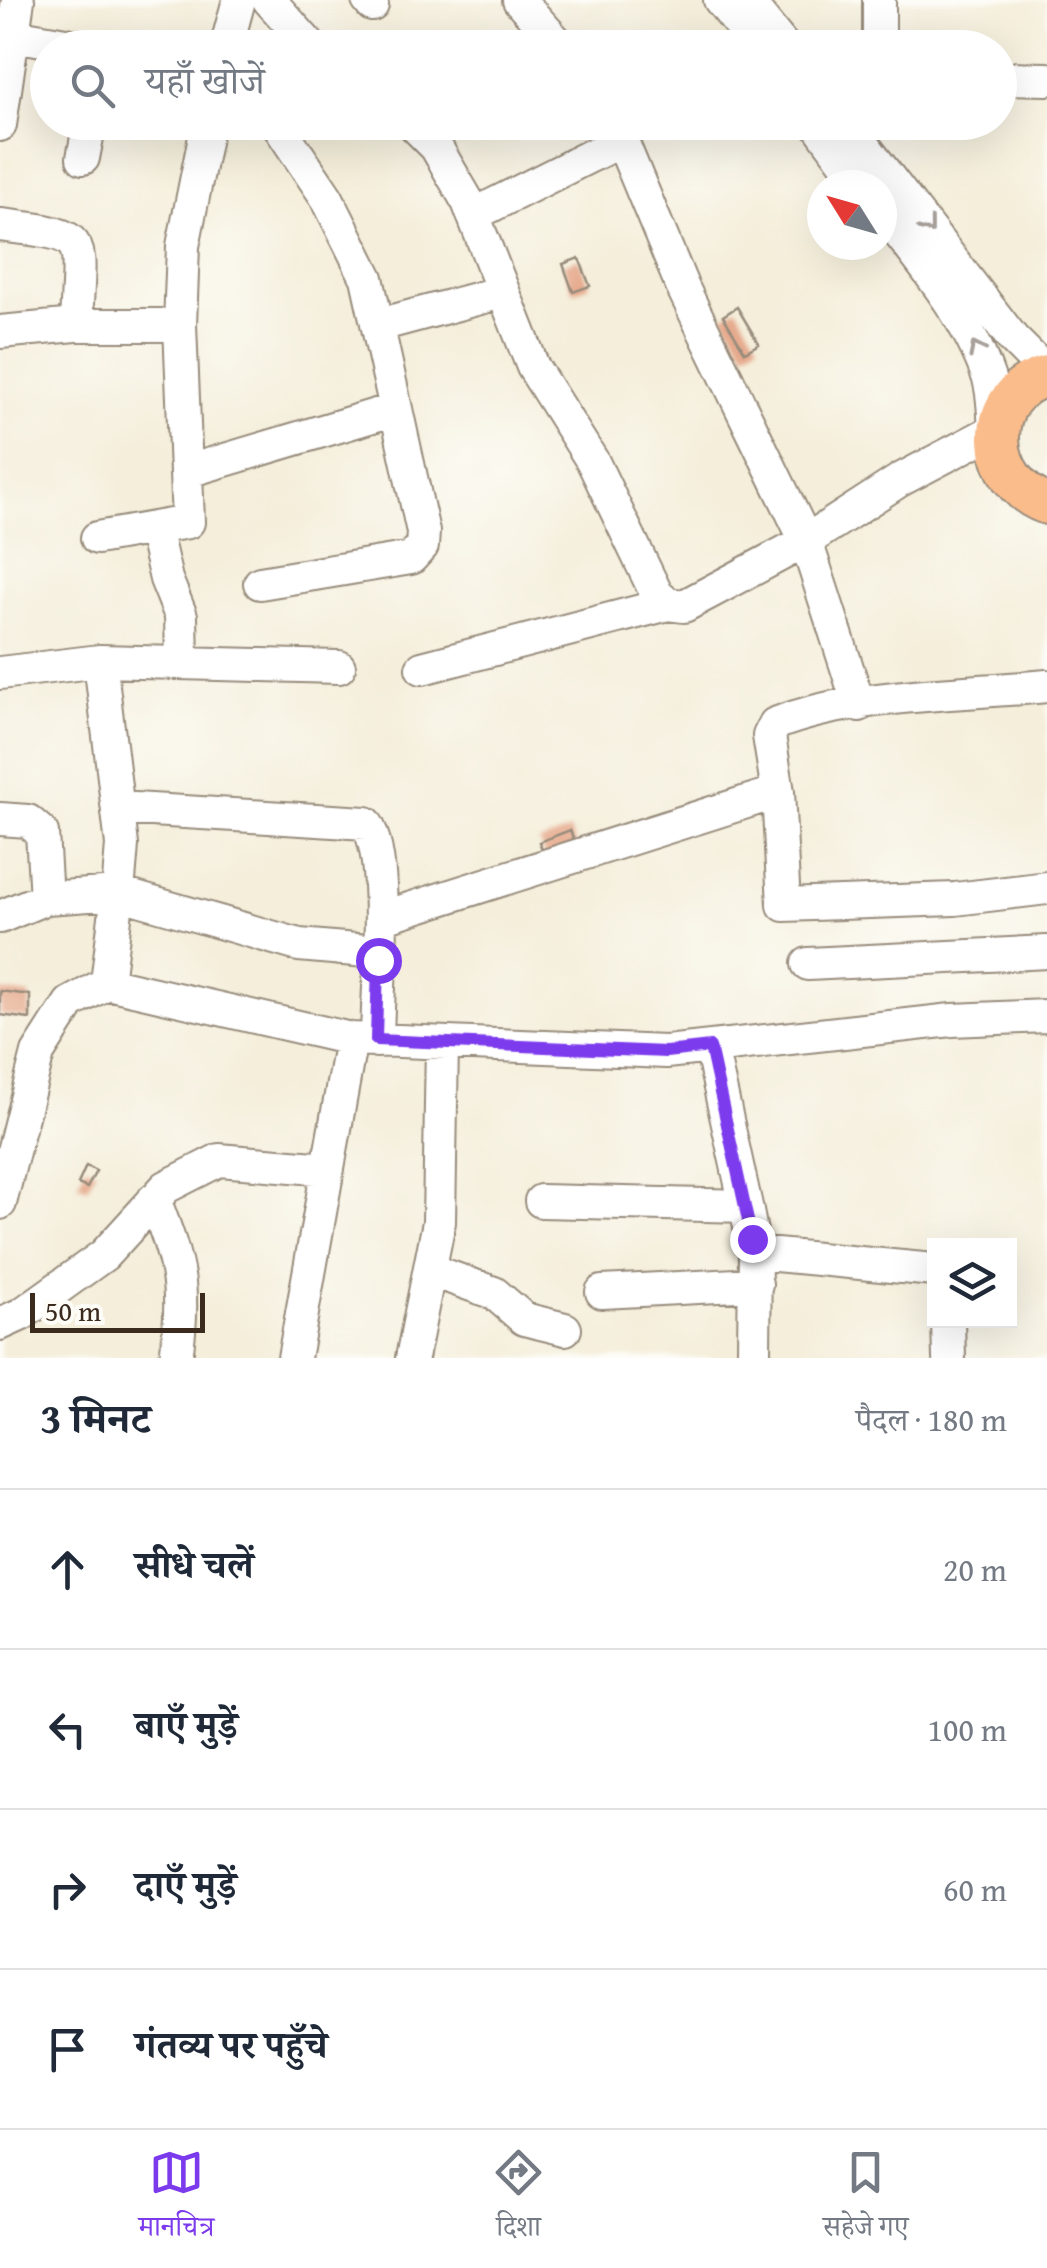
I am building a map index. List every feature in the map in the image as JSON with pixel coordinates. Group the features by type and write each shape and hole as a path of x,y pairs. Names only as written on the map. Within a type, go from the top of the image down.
{"main road":[{"path":"1047,374 1021,389 1008,404 996,436 1011,481 1047,534"},
{"path":"1011,481 1047,504"}],"street":[{"path":"0,125 7,53 18,0"},
{"path":"230,30 238,0"},
{"path":"269,0 296,30"},
{"path":"519,0 546,30"},
{"path":"720,0 744,30"},
{"path":"879,0 879,30"},
{"path":"758,4 774,30"},
{"path":"1017,78 1047,79"},
{"path":"83,158 86,140"},
{"path":"97,538 188,522 180,325 186,219 204,140"},
{"path":"260,583 410,558 422,546 367,278 327,198 288,140"},
{"path":"429,140 473,215 534,367 593,462 656,595 668,604"},
{"path":"473,215 604,140"},
{"path":"621,140 682,286 806,541 859,705"},
{"path":"829,140 851,170"},
{"path":"860,140 1013,338 1047,374"},
{"path":"0,225 60,232 71,238 78,248 76,325"},
{"path":"422,668 668,604 684,606 806,541 900,480 996,436 990,380 976,349 944,294 897,231"},
{"path":"379,325 502,292"},
{"path":"0,332 76,325 180,325"},
{"path":"188,471 396,409"},
{"path":"154,528 166,579 181,616 182,661"},
{"path":"100,660 122,845 107,983"},
{"path":"0,672 100,660 338,667"},
{"path":"1047,686 859,705 775,724 769,736 778,792 784,905 954,899 1047,888"},
{"path":"381,918 778,792"},
{"path":"118,808 366,823 374,834 381,918 378,952 364,1040 328,1169 294,1358"},
{"path":"0,819 28,821 42,833 46,898"},
{"path":"0,917 46,898 118,893 299,945 378,952"},
{"path":"808,964 1047,952"},
{"path":"2,1190 38,1053 70,1003 107,983 364,1040 666,1052 952,1020 1047,1016"},
{"path":"412,1358 439,1222 442,1042"},
{"path":"710,1047 756,1268 754,1352"},
{"path":"0,1324 104,1256 166,1186 219,1160 328,1169"},
{"path":"154,1199 178,1261 184,1305 176,1358"},
{"path":"542,1201 746,1206"},
{"path":"602,1292 756,1268 927,1270"},
{"path":"430,1270 494,1294 524,1319 565,1329"},
{"path":"948,1328 949,1358"}],"building":[{"path":"579,258 590,286 573,292 563,264"},
{"path":"737,307 759,344 745,352 723,316"},
{"path":"570,830 578,850 547,862 539,842"},
{"path":"0,991 30,995 30,1019 0,1015"},
{"path":"86,1166 96,1171 87,1188 78,1184"}],"route":[{"path":"378,960 376,1040 666,1052 710,1047 752,1239"}]}
